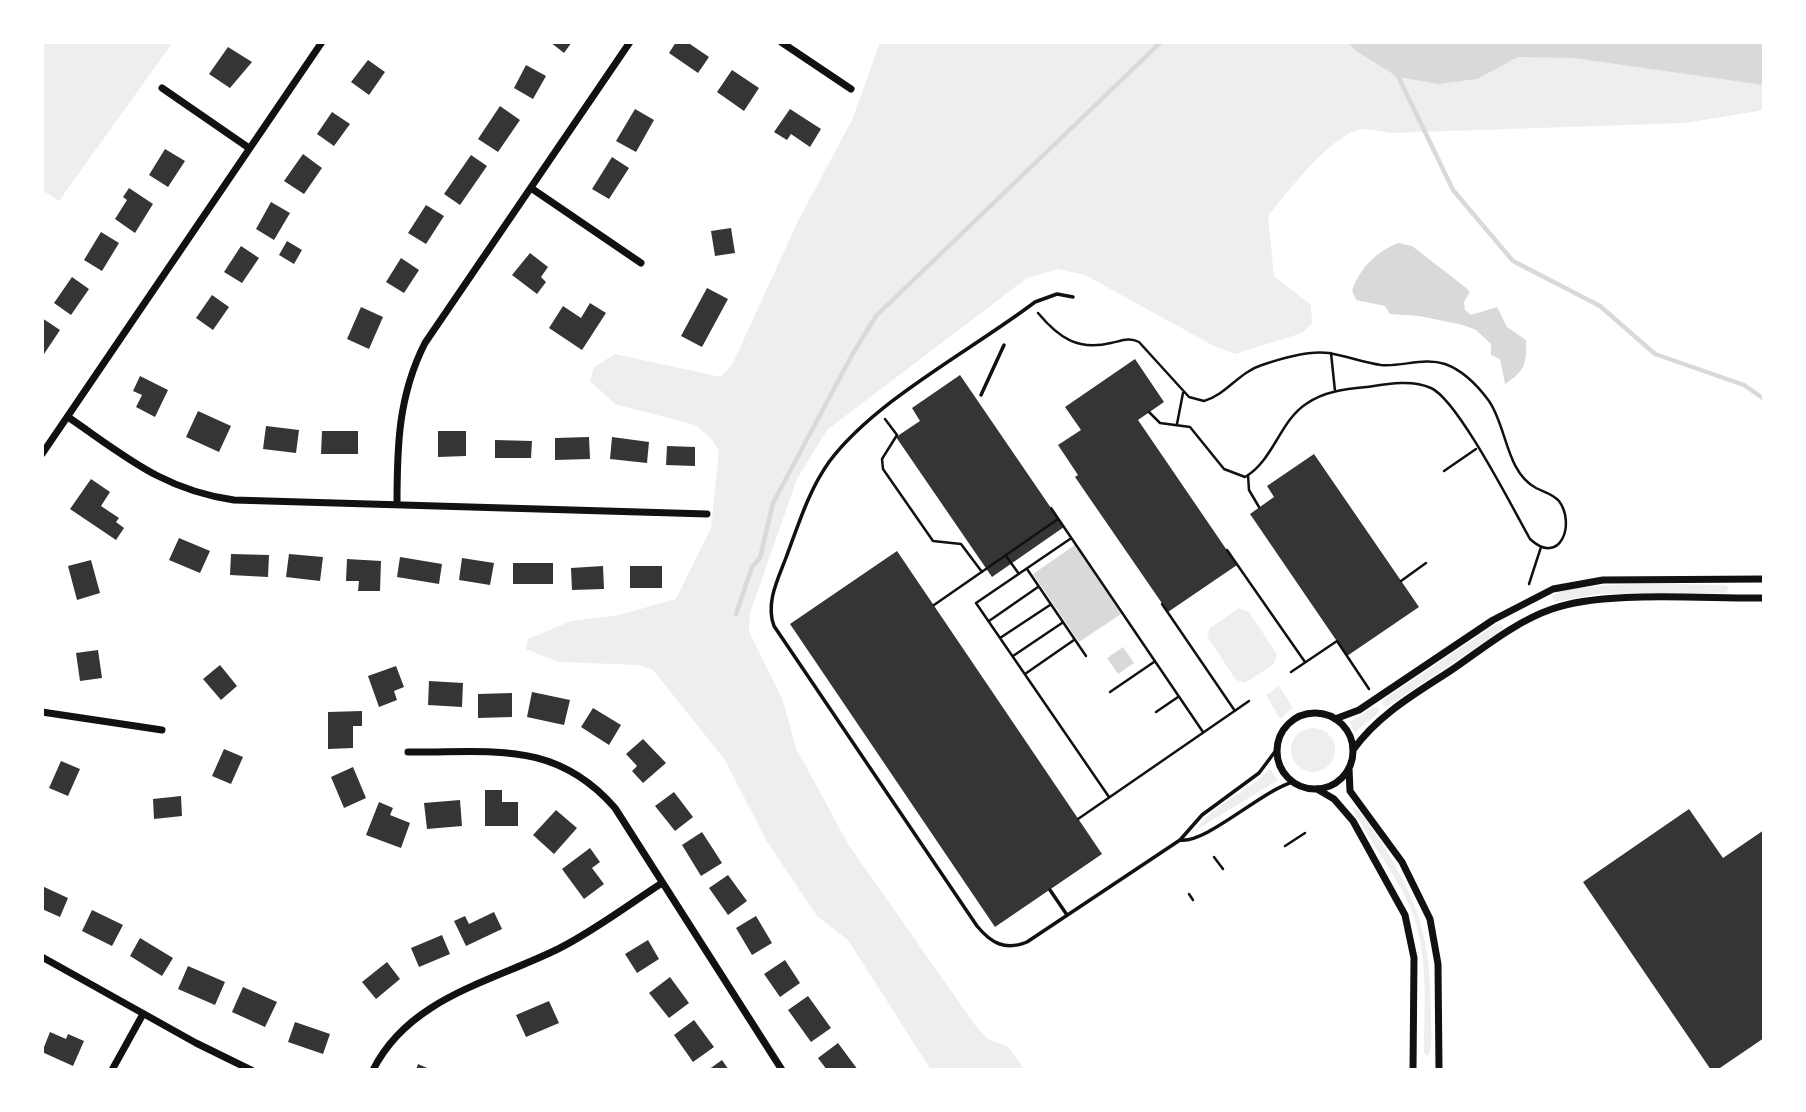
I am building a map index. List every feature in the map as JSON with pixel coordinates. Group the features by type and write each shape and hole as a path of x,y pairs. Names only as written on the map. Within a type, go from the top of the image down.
{"street":[{"path":"42,454 322,42"},
{"path":"397,505 400,416 414,365 425,343 630,42"},
{"path":"781,42 851,89"},
{"path":"162,88 250,148"},
{"path":"531,188 641,262"},
{"path":"68,417 152,475 205,496 234,500 707,514"},
{"path":"1335,719 1359,710 1493,620 1553,589 1603,580 1764,579"},
{"path":"1439,1070 1438,964 1430,919 1402,862 1350,791 1349,768 1353,750 1375,723 1415,694 1524,622 1553,608 1602,600 1764,598"},
{"path":"42,712 162,730"},
{"path":"1353,750 1348,732 1335,719 1318,713 1300,716 1283,729 1277,749 1282,770 1293,782 1317,789 1334,799 1353,821 1405,915 1414,958 1413,1070"},
{"path":"408,752 518,753 541,757 568,768 598,789 615,808 782,1070"},
{"path":"1317,789 1337,782 1349,768"},
{"path":"373,1070 387,1046 415,1017 436,1004 564,946 662,883"},
{"path":"42,957 143,1014 251,1070"},
{"path":"112,1070 143,1014"}],"lane":[{"path":"1073,297 1057,294 1031,305 880,411 848,439 816,484 774,593 771,618 986,937 994,943 1018,946 1180,840 1202,815 1259,774 1277,749"},
{"path":"981,395 1004,345"},
{"path":"1180,840 1198,836 1275,787 1293,782"},
{"path":"1050,890 1067,915"}],"path":[{"path":"1031,305 1055,332 1072,343 1098,346 1129,339 1139,342 1184,391 1204,401 1259,366 1310,353 1331,353 1380,365 1437,362 1466,377 1481,391 1499,418 1524,480 1553,496 1561,504 1565,525 1561,544 1555,548 1541,547 1530,539 1445,401 1431,388 1390,384 1335,391 1300,409 1248,475 1249,490 1259,507"},
{"path":"1331,353 1335,391"},
{"path":"1177,424 1184,391"},
{"path":"880,411 897,435 882,459 884,469 933,541 961,544 982,572"},
{"path":"1149,412 1160,423 1177,424 1195,431 1231,474 1248,475"},
{"path":"1444,471 1477,449"},
{"path":"1051,508 1203,732"},
{"path":"934,605 1058,519"},
{"path":"1070,539 976,603 1109,797"},
{"path":"1529,584 1541,547"},
{"path":"1227,550 1305,662"},
{"path":"1006,556 1019,574"},
{"path":"1401,581 1426,563"},
{"path":"1027,569 1086,656"},
{"path":"989,621 1039,587"},
{"path":"1000,638 1051,604"},
{"path":"1162,604 1235,710"},
{"path":"1013,656 1063,622"},
{"path":"1025,674 1075,640"},
{"path":"1291,672 1337,641 1369,689"},
{"path":"1110,692 1154,662"},
{"path":"1156,712 1178,697"},
{"path":"1078,819 1249,701"},
{"path":"1285,846 1304,833"},
{"path":"1214,857 1223,869"},
{"path":"1189,894 1193,900"}],"shaded area":[{"path":"42,42 173,42 59,201 42,190"},
{"path":"880,42 1764,42 1764,110 1685,123 1391,133 1364,129 1339,140 1325,151 1268,216 1274,276 1311,305 1312,323 1302,333 1235,354 1214,346 1085,275 1058,269 1027,278 827,430 797,479 750,613 749,631 783,701 796,748 848,844 975,1025 988,1039 1008,1047 1025,1070 931,1070 848,940 817,916 766,840 725,760 653,670 640,665 559,662 526,649 528,639 571,621 619,615 676,599 711,528 719,451 710,437 695,425 615,404 590,381 594,367 615,354 721,377 732,365 798,221 852,120"},
{"path":"1348,42 1764,42 1764,85 1574,58 1518,57 1477,79 1438,84 1398,77 1356,51"},
{"path":"1398,243 1412,246 1465,287 1470,292 1464,302 1465,310 1471,315 1497,307 1507,327 1526,340 1525,361 1517,375 1505,384 1500,359 1491,355 1491,344 1476,330 1419,316 1390,314 1385,306 1356,300 1352,290 1364,268 1376,256"},
{"path":"1075,545 1121,614 1079,642 1033,574"},
{"path":"1606,585 1729,587 1726,593 1596,594 1556,602 1551,597 1563,591"},
{"path":"1239,608 1249,612 1277,654 1274,664 1245,683 1236,680 1207,636 1210,628"},
{"path":"1498,623 1503,625 1502,630 1388,706 1382,705 1383,700"},
{"path":"1123,647 1134,663 1118,674 1107,658"},
{"path":"1279,686 1293,708 1280,719 1266,695"},
{"path":"1374,707 1379,709 1378,713 1355,732 1350,722"},
{"path":"1313,728 1328,735 1335,750 1328,765 1313,772 1298,765 1291,750 1298,735"},
{"path":"1270,769 1278,780 1196,830 1211,813"},
{"path":"1352,807 1367,821 1393,862 1421,924 1429,967 1431,1048 1428,1056 1424,1052 1423,962 1417,926 1398,883"}],"building":[{"path":"550,42 572,42 564,53"},
{"path":"676,42 687,42 709,57 698,73 669,53"},
{"path":"228,47 252,62 230,88 209,74"},
{"path":"368,60 385,72 369,95 351,82"},
{"path":"526,65 546,76 533,99 514,88"},
{"path":"732,70 759,88 744,111 717,92"},
{"path":"500,106 520,120 498,152 478,139"},
{"path":"635,109 654,120 636,152 616,141"},
{"path":"790,109 821,129 810,147 791,134 787,140 774,132"},
{"path":"332,112 350,124 334,146 317,134"},
{"path":"165,149 185,161 168,187 149,175"},
{"path":"303,154 322,168 304,194 284,181"},
{"path":"471,155 487,166 460,205 444,194"},
{"path":"612,157 629,168 609,199 592,189"},
{"path":"129,188 153,204 135,233 115,219 127,200 123,197"},
{"path":"271,202 290,213 274,240 256,229"},
{"path":"426,205 444,216 426,244 408,233"},
{"path":"731,228 735,253 715,256 711,231"},
{"path":"101,232 119,243 102,271 84,260"},
{"path":"287,241 302,250 294,264 279,255"},
{"path":"241,246 259,258 242,283 224,272"},
{"path":"530,253 548,267 541,277 546,282 537,294 512,275"},
{"path":"401,258 419,270 404,293 386,282"},
{"path":"72,277 89,289 71,315 54,303"},
{"path":"707,288 728,299 702,347 681,336"},
{"path":"212,295 229,307 213,330 196,318"},
{"path":"590,303 606,313 582,350 549,328 563,306 581,318"},
{"path":"361,307 383,317 369,349 347,339"},
{"path":"42,318 60,330 42,357"},
{"path":"1135,359 1164,402 1138,420 1237,565 1168,612 1075,477 1078,475 1058,445 1081,430 1065,407"},
{"path":"960,375 1064,527 992,577 896,437 920,421 912,408"},
{"path":"140,376 168,390 155,417 136,407 142,395 133,391"},
{"path":"198,411 231,426 219,452 186,437"},
{"path":"266,426 299,430 296,453 263,449"},
{"path":"322,431 358,431 358,454 321,454"},
{"path":"438,431 466,431 466,456 438,457"},
{"path":"589,437 590,459 555,460 555,438"},
{"path":"612,437 649,442 647,463 610,459"},
{"path":"495,440 532,441 531,458 495,458"},
{"path":"667,446 695,447 695,466 666,465"},
{"path":"1314,454 1419,607 1347,656 1250,514 1274,497 1267,486"},
{"path":"91,479 110,492 101,506 119,518 116,522 124,528 116,540 70,509"},
{"path":"179,538 210,551 200,573 169,560"},
{"path":"897,551 1102,854 995,927 790,624"},
{"path":"231,554 269,555 268,577 230,575"},
{"path":"289,554 323,557 320,581 286,577"},
{"path":"400,557 442,564 439,584 397,577"},
{"path":"462,558 494,563 490,585 459,580"},
{"path":"347,559 381,561 380,591 358,591 359,581 346,581"},
{"path":"91,560 100,593 77,600 68,566"},
{"path":"513,563 553,563 553,584 513,584"},
{"path":"603,566 604,589 572,590 571,568"},
{"path":"630,566 662,566 662,588 630,588"},
{"path":"98,650 102,678 80,681 76,653"},
{"path":"220,665 237,686 221,700 203,679"},
{"path":"396,666 404,687 394,691 397,700 379,707 368,676"},
{"path":"429,681 463,683 462,707 428,705"},
{"path":"532,692 570,700 564,725 527,717"},
{"path":"512,693 512,717 478,718 478,694"},
{"path":"593,708 621,725 609,745 581,727"},
{"path":"362,711 362,726 353,726 353,748 328,749 328,712"},
{"path":"643,739 666,763 643,783 632,771 637,766 626,754"},
{"path":"224,749 243,757 231,784 212,776"},
{"path":"61,761 80,769 68,796 49,788"},
{"path":"353,767 366,798 344,808 331,777"},
{"path":"485,790 502,790 502,802 518,802 518,826 485,826"},
{"path":"674,792 693,817 675,831 655,806"},
{"path":"181,796 182,816 154,819 153,799"},
{"path":"460,800 462,826 427,829 424,803"},
{"path":"379,802 393,808 390,815 410,823 401,848 366,835"},
{"path":"1689,809 1723,858 1764,830 1764,1038 1717,1070 1711,1070 1583,882"},
{"path":"556,810 577,828 554,854 533,835"},
{"path":"702,832 722,863 701,876 682,845"},
{"path":"590,848 600,862 592,868 604,884 584,899 562,869"},
{"path":"728,875 747,901 728,915 709,888"},
{"path":"42,886 68,898 60,917 42,909"},
{"path":"92,910 123,925 112,946 82,931"},
{"path":"494,912 502,929 466,946 454,921 465,916 469,924"},
{"path":"756,916 772,943 752,955 736,928"},
{"path":"442,935 450,954 419,967 411,948"},
{"path":"140,938 173,958 162,976 130,956"},
{"path":"648,940 659,959 637,973 625,954"},
{"path":"785,960 800,983 780,997 764,974"},
{"path":"387,962 400,979 376,999 362,982"},
{"path":"188,966 225,982 215,1005 178,989"},
{"path":"670,977 689,1003 669,1018 649,993"},
{"path":"243,987 277,1002 265,1027 232,1012"},
{"path":"808,996 831,1028 811,1042 788,1010"},
{"path":"549,1001 559,1023 526,1037 516,1015"},
{"path":"694,1020 714,1047 693,1062 674,1035"},
{"path":"295,1022 330,1034 323,1054 288,1042"},
{"path":"50,1032 66,1039 68,1034 84,1041 73,1066 42,1052"},
{"path":"838,1043 858,1070 827,1070 818,1058"},
{"path":"722,1060 729,1070 708,1070"},
{"path":"418,1064 432,1070 416,1070"}],"waterway":[{"path":"736,614 752,567 760,558 773,503 852,355 876,316 1161,42"},
{"path":"1396,72 1453,190 1513,261 1600,306 1655,354 1744,385 1764,399"}]}
